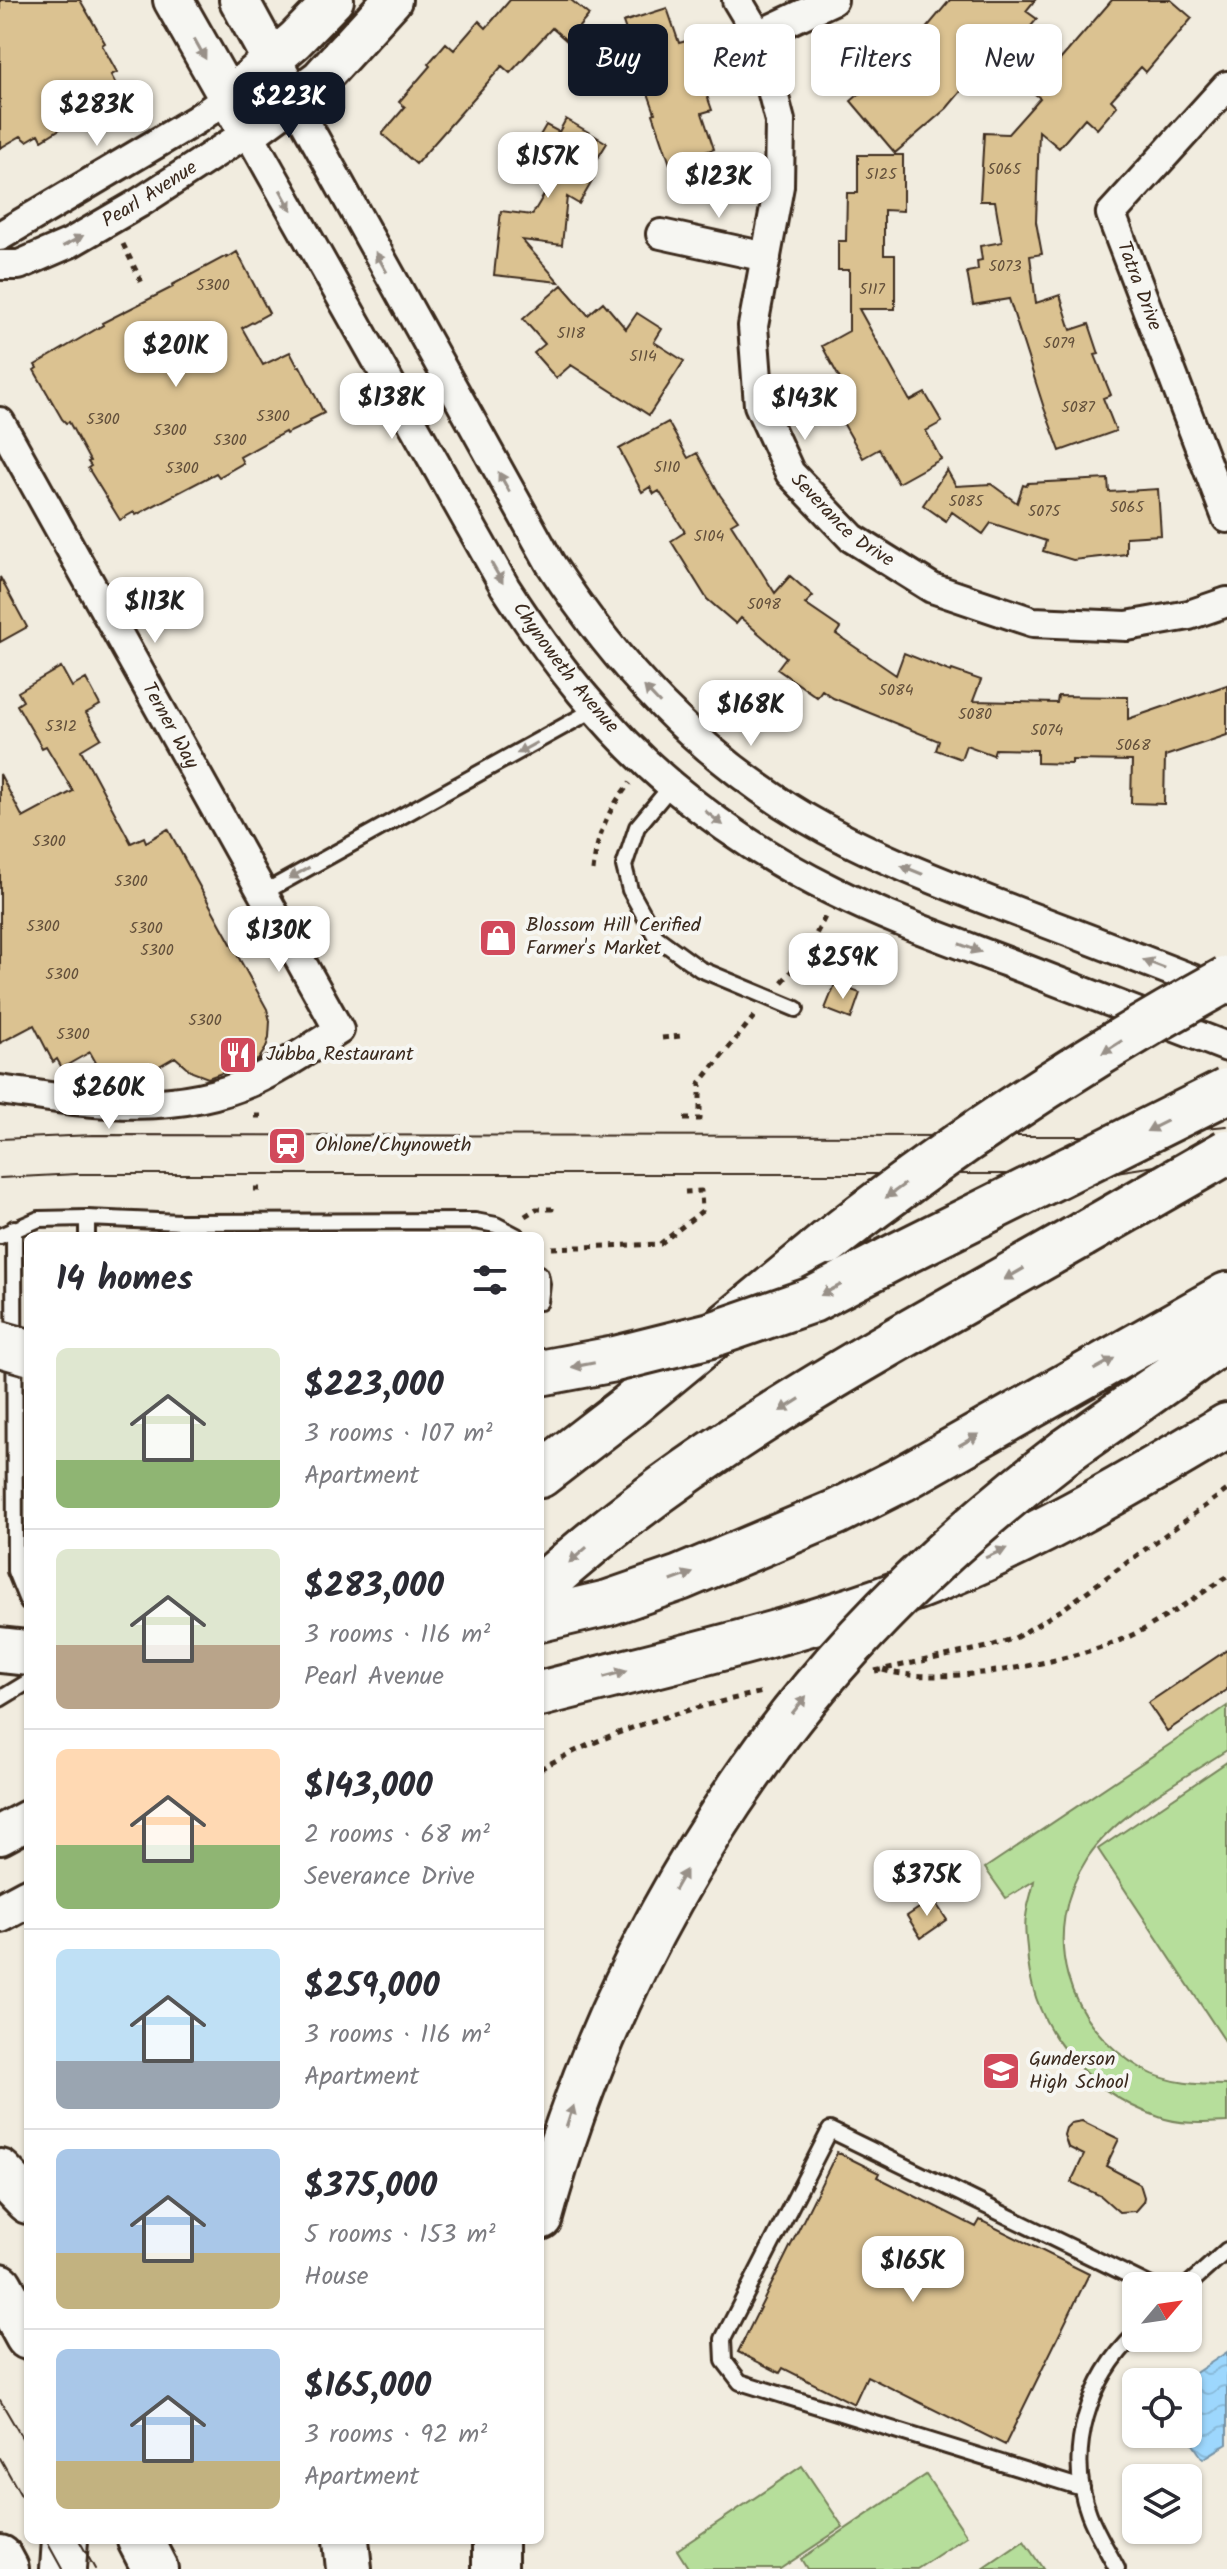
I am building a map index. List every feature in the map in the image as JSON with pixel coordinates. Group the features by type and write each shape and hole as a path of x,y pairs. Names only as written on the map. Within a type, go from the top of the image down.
{"highway":[{"path":"544,1472 628,1407 828,1242 908,1182 1120,1042 1227,979"},
{"path":"544,1372 615,1359 711,1335 812,1300 1227,1091"},
{"path":"544,1585 600,1536 725,1445 808,1393 1227,1152"},
{"path":"544,1618 608,1603 694,1573 837,1512 902,1479 1227,1295"},
{"path":"544,2204 574,2105 623,1987 711,1827 778,1731 854,1641 990,1511 1078,1442 1227,1338"},
{"path":"0,1344 24,1351"},
{"path":"544,1693 842,1613 953,1572 1076,1514 1227,1426"},
{"path":"0,1650 24,1653"},
{"path":"0,2172 24,2197"},
{"path":"0,2286 24,2330"},
{"path":"63,2569 65,2544"},
{"path":"142,2544 155,2569"},
{"path":"346,2544 349,2569"},
{"path":"495,2544 495,2569"},
{"path":"0,2558 6,2569"}],"street":[{"name":"Chynoweth Avenue","path":"173,0 505,587 539,639 623,740 672,785 725,827 834,892 939,936 1227,1047"},
{"path":"239,0 550,563 601,637 660,704 752,782 856,846 958,889 1227,992"},
{"name":"Pearl Avenue","path":"0,236 196,120 229,97 295,40 334,0"},
{"name":"Pearl Avenue","path":"0,265 19,265 70,243 139,203 248,132 320,79 392,0"},
{"name":"Severance Drive","path":"737,0 751,24"},
{"path":"782,24 833,0"},
{"name":"Tatra Drive","path":"1227,86 1111,214 1227,518"},
{"name":"Severance Drive","path":"774,96 780,121 779,186 753,326 759,405 790,473 852,538 932,588 1033,622 1127,626 1189,615 1227,602"},
{"path":"661,234 766,257"},
{"name":"Terner Way","path":"0,422 339,1030 255,1080 215,1094 154,1105 108,1105 0,1090"},
{"path":"0,1835 24,1822"},
{"path":"0,1913 24,1900"}],"lane":[{"path":"263,893 595,709"},
{"path":"672,785 637,827 624,866 630,890 656,937 700,969 796,1009"},
{"path":"87,1218 87,1232"},
{"path":"0,1236 39,1219 87,1218 181,1222 475,1221 496,1225 509,1232"},
{"path":"129,1220 129,1232"},
{"path":"181,1222 187,1232"},
{"path":"14,1228 15,1571 24,1593"},
{"path":"0,1699 24,1684"},
{"path":"1082,2488 740,2382 724,2361 723,2339 830,2130 1122,2272"},
{"path":"1202,2272 1227,2250"},
{"path":"1117,2569 1089,2514 1082,2488 1080,2443 1087,2409 1104,2372 1122,2348"}],"path":[{"path":"123,244 144,287"},
{"path":"593,871 596,845 612,805 630,783"},
{"path":"684,1119 700,1119 700,1083 804,957 825,916"},
{"path":"662,1038 681,1036"},
{"path":"255,1116 264,1116"},
{"path":"254,1189 263,1189"},
{"path":"552,1248 660,1244 702,1211 701,1191 685,1192"},
{"path":"525,1216 536,1209 552,1209 552,1206"},
{"path":"882,1670 900,1675 939,1676 1076,1656 1130,1636 1227,1577"}],"green space":[{"path":"1227,1706 1227,1750 1133,1811 1100,1841 1073,1886 1065,1917 1063,1947 1068,1976 1078,2004 1095,2029 1117,2051 1154,2075 1185,2083 1227,2085 1227,2122 1167,2120 1132,2106 1108,2091 1067,2053 1051,2030 1031,1977 1025,1925 1034,1881 1006,1898 985,1868"},
{"path":"1227,1762 1227,2044 1098,1849"},
{"path":"802,2466 843,2527 780,2569 689,2569 677,2550"},
{"path":"926,2475 967,2536 917,2569 807,2569 801,2559"},
{"path":"1024,2541 1043,2569 983,2569"}],"water":[{"path":"1227,2352 1227,2444 1203,2459 1196,2448 1202,2448 1202,2369"}],"building":[{"path":"0,0 80,0 105,43 102,45 117,72 111,75 120,92 42,140 39,134 27,141 21,136 0,148"},
{"path":"510,0 571,0 589,15 581,24 568,24 567,41 552,28 510,73 502,66 416,164 382,134 405,107 399,102 446,43 454,50 479,21 486,28"},
{"path":"950,0 1035,0 1026,11 1037,19 1033,24 956,24 957,96 895,153 851,101 857,96 940,96 940,24 930,24"},
{"path":"1112,0 1171,0 1192,18 1146,72 1141,67 1111,100 1117,106 1097,129 1085,118 1059,148 1039,131 1036,222 1042,254 1030,256 1036,303 1060,295 1071,330 1089,324 1099,354 1095,355 1111,395 1103,398 1116,431 1060,451 1009,299 973,305 967,272 978,270 977,261 982,260 980,246 1002,242 995,201 980,201 984,133 1008,134 1040,98 1038,96 1062,96 1062,58"},
{"path":"667,8 679,43 684,42 684,96 707,96 712,110 702,113 714,149 670,164 649,96 668,96 668,24 623,22"},
{"path":"566,119 607,143 588,174 594,178 579,204 567,197 562,245 522,240 559,282 494,275 501,211 532,215 556,175 527,158 546,125 559,132"},
{"path":"858,155 903,155 903,211 884,210 884,255 895,255 895,309 859,309 910,401 925,393 942,422 926,431 941,459 898,483 879,449 863,458 825,391 841,381 822,346 849,331 849,270 838,270 838,241 846,241 847,193 858,193"},
{"path":"237,252 269,313 242,328 263,365 290,352 324,413 240,457 243,463 219,477 216,473 136,515 134,512 120,520 88,468 90,461 69,422 62,419 34,370 37,368 35,365 102,323"},
{"path":"562,285 588,315 603,302 626,329 637,313 662,329 654,342 684,361 649,415 571,365 556,378 534,353 545,344 523,319"},
{"path":"668,422 688,458 697,453 738,520 731,524 775,593 790,576 813,596 805,604 840,628 836,634 896,675 904,653 981,680 973,701 1057,703 1058,696 1128,697 1128,719 1227,685 1227,735 1165,756 1164,804 1131,803 1132,761 1037,763 1037,750 995,749 993,755 966,745 961,759 936,750 939,741 833,698 822,690 817,697 777,669 786,657 741,618 736,624 707,599 671,541 685,532 659,491 654,494 650,487 642,492 619,449"},
{"path":"947,470 956,486 991,484 1017,503 1023,485 1028,483 1108,479 1109,492 1158,489 1161,535 1126,537 1126,554 1073,560 1043,551 1046,541 991,523 983,534 952,512 946,521 923,505"},
{"path":"0,577 27,627 0,642"},
{"path":"61,667 72,687 86,679 100,705 86,713 101,738 81,750 131,843 144,837 146,842 168,829 267,1009 269,1037 258,1060 208,1078 192,1072 175,1057 154,1069 151,1064 109,1086 90,1052 62,1068 57,1059 53,1062 34,1025 0,1043 0,774 23,818 73,791 46,746 42,748 17,705 23,701 18,692"},
{"path":"835,984 860,993 851,1019 825,1009"},
{"path":"1227,1650 1227,1690 1167,1731 1148,1703"},
{"path":"933,1899 947,1920 921,1938 907,1916"},
{"path":"1082,2121 1119,2139 1106,2166 1140,2184 1144,2197 1135,2211 1119,2212 1101,2196 1071,2182 1084,2155 1068,2147 1064,2135 1071,2123"},
{"path":"837,2152 879,2173 877,2177 976,2227 980,2220 1089,2274 1005,2445 867,2376 854,2404 783,2368 780,2373 738,2352"}],"tram line":[{"path":"0,1139 93,1135 1114,1136 1227,1126"},
{"path":"0,1178 77,1174 1044,1174 1116,1172 1227,1155"},
{"path":"0,2400 24,2441"},
{"path":"0,2458 24,2501"},
{"path":"48,2544 62,2569"},
{"path":"81,2544 95,2569"}],"place":[{"name":"Blossom Hill Cerified Farmer's Market","path":"498,938"},
{"name":"Jubba Restaurant","path":"238,1055"},
{"name":"Ohlone/Chynoweth","path":"287,1146"},
{"name":"Gunderson High School","path":"1001,2071"}]}
